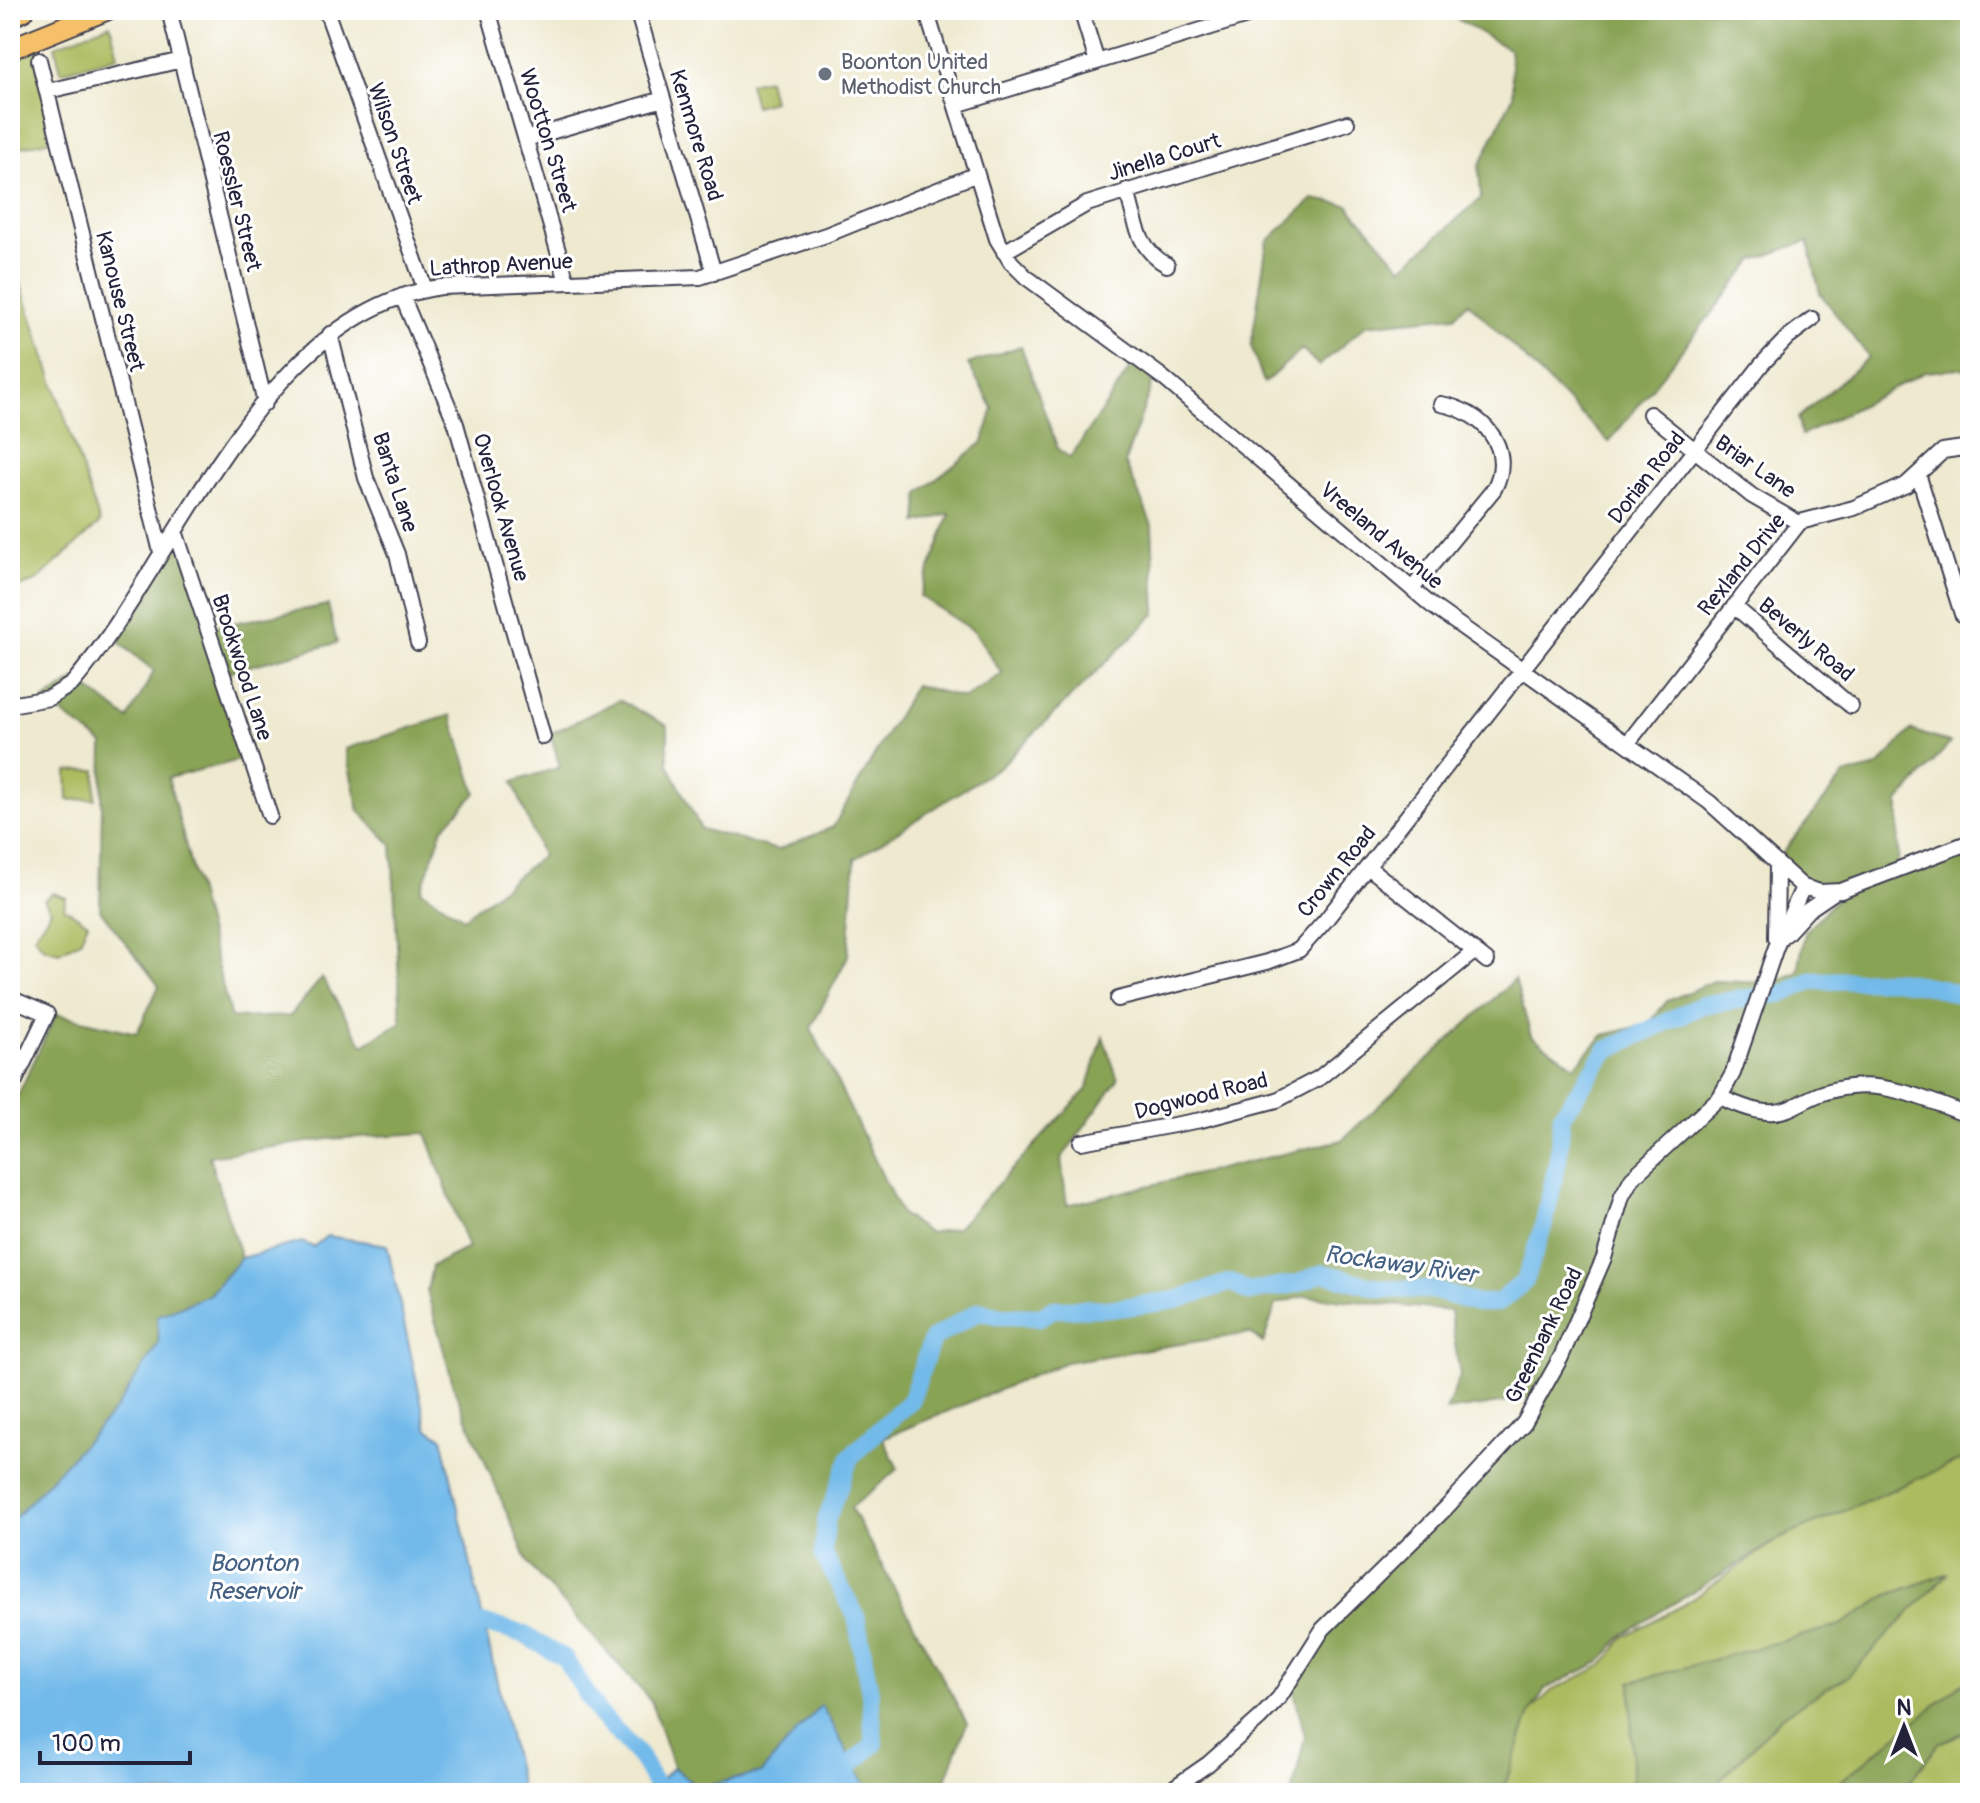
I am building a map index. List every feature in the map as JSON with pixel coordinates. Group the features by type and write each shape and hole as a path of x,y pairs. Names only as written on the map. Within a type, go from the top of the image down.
{"highway":[{"path":"10,17 24,10"},
{"path":"10,49 106,10"}],"street":[{"name":"Roessler Street","path":"169,10 265,403"},
{"name":"Wilson Street","path":"326,10 425,289"},
{"name":"Wootton Street","path":"488,10 567,282"},
{"name":"Kenmore Road","path":"637,10 714,273"},
{"name":"Vreeland Avenue","path":"926,10 1004,252 1035,284 1161,376 1412,589 1733,820 1803,887"},
{"path":"1081,10 1097,62"},
{"path":"956,105 1267,10"},
{"name":"Kanouse Street","path":"39,60 161,552"},
{"path":"48,91 182,60"},
{"path":"526,139 663,99"},
{"name":"Jinella Court","path":"1004,252 1066,213 1127,190 1347,123"},
{"name":"Lathrop Avenue","path":"10,705 49,698 72,684 265,403 287,375 330,334 357,316 425,289 700,277 826,235 977,174"},
{"path":"1127,190 1144,247 1152,257 1167,265"},
{"name":"Overlook Avenue","path":"402,296 456,424 543,737"},
{"name":"Dorian Road","path":"1521,670 1762,364 1788,337 1812,319"},
{"name":"Banta Lane","path":"330,334 366,478 397,554 418,643"},
{"path":"1412,589 1494,489 1501,470 1500,449 1485,427 1463,408 1441,404"},
{"name":"Briar Lane","path":"1650,414 1752,496 1799,523"},
{"name":"Rexland Drive","path":"1627,744 1799,523 1854,508 1906,485 1943,451 1970,447"},
{"path":"1918,474 1962,614"},
{"name":"Brookwood Lane","path":"175,531 270,816"},
{"name":"Beverly Road","path":"1734,606 1851,706"},
{"name":"Crown Road","path":"1118,999 1267,962 1299,950 1368,867 1521,670"},
{"path":"1803,887 1836,891 1857,887 1970,842"},
{"name":"Greenbank Road","path":"1776,947 1777,865"},
{"name":"Dogwood Road","path":"1081,1142 1187,1123 1277,1100 1319,1078 1481,956 1368,867"},
{"name":"Greenbank Road","path":"1166,1793 1208,1764 1260,1718 1279,1698 1323,1629 1414,1541 1524,1423 1555,1369 1604,1258 1622,1196 1632,1178 1720,1097 1741,1054 1776,947 1803,887"},
{"name":"Greenbank Road","path":"1776,947 1808,910 1836,891"},
{"path":"10,998 47,1014 10,1091"},
{"path":"1720,1097 1753,1112 1770,1115 1838,1089 1883,1086 1970,1116"}],"green space":[{"path":"1442,10 1970,10 1970,368 1925,372 1801,436 1798,418 1869,357 1820,293 1808,241 1754,260 1609,442 1468,302 1455,316 1366,325 1319,366 1302,349 1264,383 1251,346 1267,242 1313,199 1348,205 1402,268 1481,198 1479,167 1513,96 1510,50"},
{"path":"110,24 118,56 61,72 55,46"},
{"path":"39,43 63,137 10,150 10,54"},
{"path":"768,79 773,101 755,106 749,83"},
{"path":"10,252 100,523 36,581 10,590"},
{"path":"1021,346 1058,449 1070,458 1139,355 1157,370 1125,462 1152,525 1156,613 1002,765 855,859 848,956 811,1028 901,1214 929,1233 957,1228 1087,1089 1103,1037 1118,1079 1061,1159 1067,1205 1342,1140 1515,979 1531,1036 1575,1066 1604,1035 1648,1024 1667,1001 1714,981 1772,983 1798,972 1805,932 1839,896 1773,865 1844,775 1878,767 1911,730 1950,743 1899,802 1898,872 1970,844 1970,1456 1779,1539 1624,1634 1600,1662 1545,1689 1530,1713 1502,1793 1292,1793 1305,1736 1291,1680 1313,1643 1548,1396 1446,1411 1460,1376 1450,1311 1306,1296 1276,1304 1263,1343 1250,1333 1066,1362 883,1438 898,1469 851,1508 967,1723 941,1793 870,1793 821,1706 761,1773 698,1788 673,1767 651,1701 529,1565 455,1391 427,1291 432,1266 468,1248 426,1133 329,1139 209,1156 241,1258 209,1295 157,1316 159,1343 116,1409 10,1523 10,1112 56,1014 137,1033 159,986 100,910 103,744 44,700 76,679 128,719 154,671 109,634 176,533 213,627 328,605 337,643 227,672 252,757 168,778 231,1018 290,1016 322,978 363,1045 401,1022 392,845 359,811 345,749 451,715 476,793 443,828 421,890 464,918 542,856 513,782 560,767 550,734 619,700 668,726 668,764 701,829 778,850 833,827 915,685 964,698 1002,674 974,631 920,596 950,514 917,523 919,493 983,442 993,408 968,364"},
{"path":"96,770 95,799 68,800 67,771"},
{"path":"53,893 66,898 64,908 88,923 80,941 59,952 44,948 34,936 51,911 44,900"},
{"path":"1970,1456 1970,1677 1826,1793 1708,1793 1783,1715 1848,1676 1886,1596 1841,1625 1632,1682 1632,1793 1502,1793 1530,1712 1551,1691 1603,1665 1625,1636 1683,1605 1779,1539"},
{"path":"1948,1573 1848,1676 1783,1715 1708,1793 1632,1793 1631,1682 1841,1625 1886,1596"},
{"path":"1970,1677 1970,1730 1939,1743 1901,1793 1826,1793"},
{"path":"1970,1730 1970,1793 1901,1793 1939,1743"}],"water":[{"name":"Boonton Reservoir","path":"327,1236 387,1245 427,1428 442,1437 522,1793 10,1793 10,1523 116,1409 159,1343 157,1316 209,1295 241,1258 302,1242 313,1247"},
{"path":"821,1705 870,1793 649,1793 673,1767 698,1788 761,1773"}],"waterway":[{"name":"Rockaway River","path":"820,1793 874,1744 870,1693 856,1616 823,1554 826,1521 851,1456 911,1400 932,1339 979,1311 1001,1316 1040,1317 1054,1309 1118,1308 1176,1300 1231,1282 1248,1292 1296,1284 1323,1273 1383,1289 1432,1290 1477,1303 1498,1303 1525,1281 1544,1224 1558,1160 1562,1115 1607,1050 1702,1005 1785,993 1810,981 1895,980 1939,988 1970,999"},
{"name":"Rockaway River","path":"462,1629 485,1624 523,1634 564,1658 598,1712 640,1757 660,1793"}],"place":[{"name":"Boonton United Methodist Church","path":"825,74"}]}
